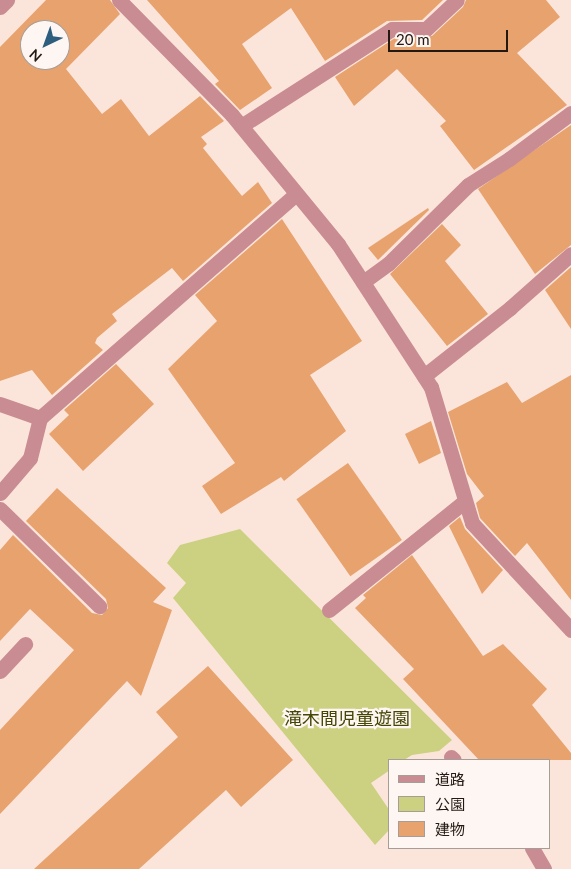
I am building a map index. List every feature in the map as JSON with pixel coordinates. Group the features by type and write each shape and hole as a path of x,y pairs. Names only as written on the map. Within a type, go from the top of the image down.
{"street":[{"path":"0,7 7,0"},
{"path":"119,0 242,126 338,244 431,387 472,523 570,627"},
{"path":"242,126 392,29 426,29 457,0"},
{"path":"363,282 388,264 468,185 509,159 571,113"},
{"path":"0,493 30,458 40,418 296,194"},
{"path":"424,376 510,308 571,254"},
{"path":"0,404 40,418"},
{"path":"329,610 465,501"},
{"path":"0,509 99,606"},
{"path":"0,671 25,644"},
{"path":"533,849 544,869"}],"green space":[{"name":"滝木間児童遊園","path":"240,529 452,740 439,751 412,755 406,759 388,759 388,771 371,783 388,808 388,831 375,845 173,598 186,583 167,563 180,545"}],"building":[{"path":"46,0 110,0 120,14 70,65 70,20 26,20"},
{"path":"147,0 443,0 422,20 387,21 325,61 291,8 242,44 272,88 240,110 215,84 219,81"},
{"path":"466,0 546,0 560,17 517,53 567,105 474,170 440,126 446,121 397,69 354,106 335,77 395,38 432,36 463,7"},
{"path":"20,27 20,70 67,70 102,114 121,99 149,136 200,96 224,121 201,137 207,144 203,148 242,196 258,182 272,203 183,281 172,268 112,314 117,321 97,338 95,343 103,350 52,395 32,370 0,381 0,47"},
{"path":"571,125 571,245 535,274 478,189"},
{"path":"428,208 429,210 378,260 368,248"},
{"path":"282,219 362,341 310,375 346,431 284,481 281,477 221,514 202,486 235,463 168,369 217,321 195,295"},
{"path":"442,224 461,245 445,261 488,314 447,346 390,274"},
{"path":"571,267 571,329 545,290"},
{"path":"116,364 154,404 83,471 49,434 69,415 64,410"},
{"path":"571,375 571,600 527,543 515,556 480,518 476,503 484,496 467,474 448,412 507,382 522,403"},
{"path":"431,421 441,453 419,464 405,434"},
{"path":"348,463 402,540 350,576 296,499"},
{"path":"57,488 166,588 153,602 172,610 141,696 127,681 0,814 0,730 74,650 30,609 0,641 0,550 13,535 92,613 102,615 108,608 106,599 26,521"},
{"path":"460,517 465,529 503,570 482,594 449,526"},
{"path":"412,555 483,656 503,644 547,689 532,705 571,753 571,760 478,759 403,679 414,669 355,608 366,598 363,595"},
{"path":"208,666 293,760 241,807 226,790 139,869 34,869 178,737 156,712"}]}
